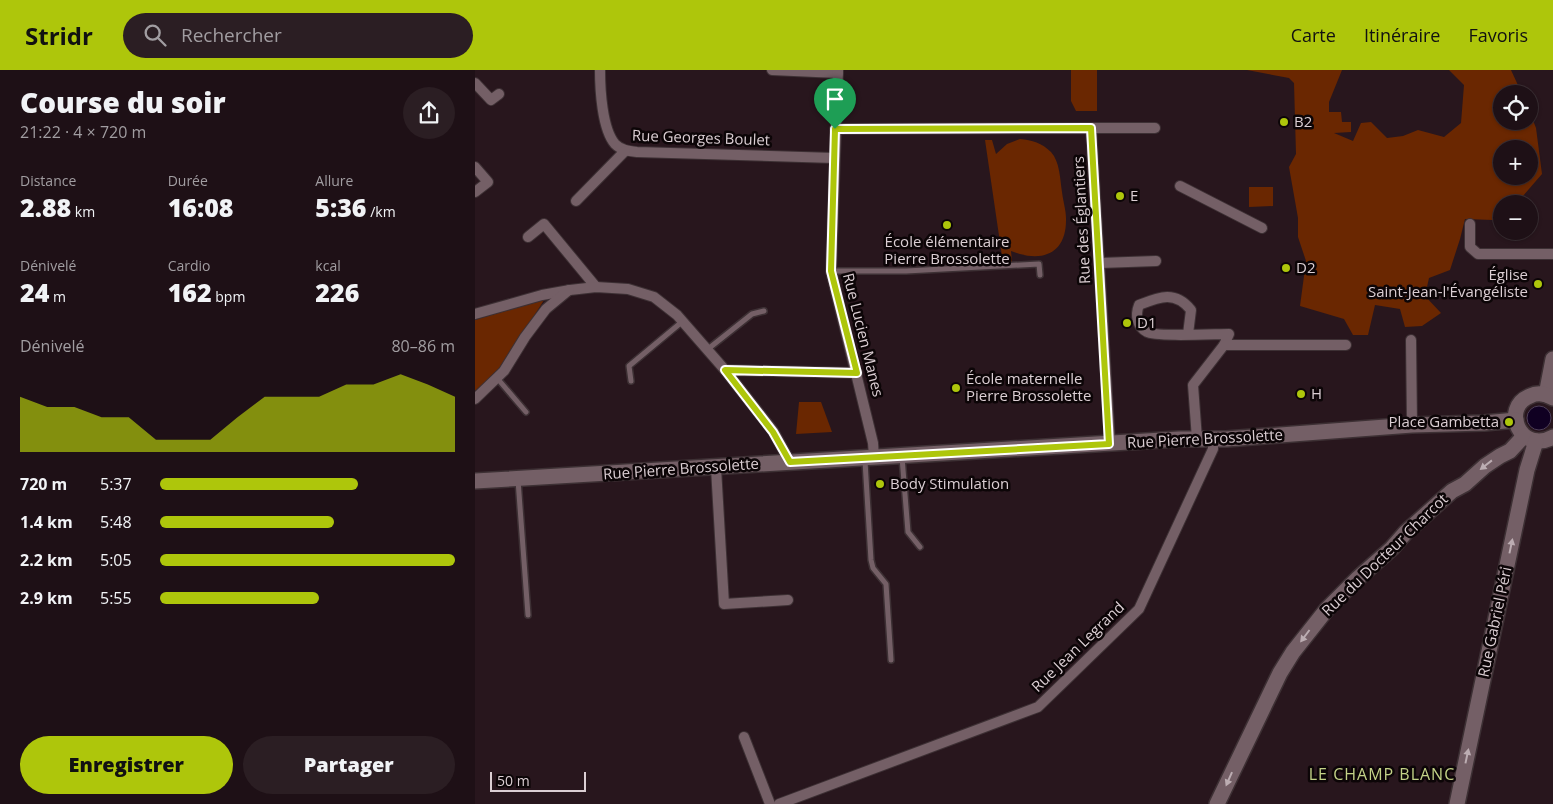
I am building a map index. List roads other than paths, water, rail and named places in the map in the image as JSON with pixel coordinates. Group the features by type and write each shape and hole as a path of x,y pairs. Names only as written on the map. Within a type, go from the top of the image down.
{"street":[{"name":"Rue Georges Boulet","path":"600,70 603,110 608,130 615,143 625,151 834,158"},
{"path":"772,70 838,71"},
{"name":"Rue Lucien Manes","path":"838,71 831,271 873,443 869,457"},
{"path":"475,83 491,100 499,94"},
{"name":"Rue des Églantiers","path":"1091,128 1109,444"},
{"path":"835,129 1155,128"},
{"path":"576,201 625,151"},
{"path":"475,167 488,182 475,192"},
{"path":"1180,186 1263,228"},
{"path":"528,237 543,224 596,287"},
{"path":"1470,224 1470,247 1478,254 1553,254"},
{"path":"1100,263 1156,261"},
{"path":"475,314 542,295 596,287 628,289 654,296 683,321 708,349 773,432 790,462"},
{"path":"475,399 504,371 521,343 546,309 570,290"},
{"path":"1188,334 1191,310 1186,303 1175,297 1164,297 1139,305 1136,311 1137,323 1147,332 1159,335 1229,334 1224,345 1193,385 1197,439"},
{"path":"1411,340 1412,425"},
{"path":"1224,345 1345,345"},
{"path":"1543,440 1520,432 1515,420 1521,402 1533,395 1549,396 1553,359"},
{"path":"725,370 857,373"},
{"name":"Rue Pierre Brossolette","path":"475,481 716,468 869,457 1226,439 1412,425 1515,420"},
{"name":"Rue Jean Legrand","path":"779,804 1038,707 1139,609 1213,449 1213,439"},
{"name":"Rue du Docteur Charcot","path":"1217,804 1280,674 1293,652 1333,603 1392,548 1406,532 1452,491 1465,484 1485,466 1500,456 1543,440"},
{"name":"Rue Gabriel Péri","path":"1457,804 1527,470 1543,440"},
{"path":"716,468 725,604 788,600"},
{"path":"744,737 770,804"}],"lane":[{"path":"831,271 898,272 1039,264 1040,275"},
{"path":"708,349 751,314 764,312"},
{"path":"631,381 629,366 683,321"},
{"path":"496,378 526,412"},
{"path":"901,456 908,532 920,547"},
{"path":"869,457 871,560 873,568 886,584 891,660"},
{"path":"518,480 528,616"}],"place":[{"name":"B2","path":"1284,122"},
{"name":"E","path":"1120,196"},
{"name":"École élémentaire Pierre Brossolette","path":"947,225"},
{"name":"D2","path":"1286,268"},
{"name":"Église Saint-Jean-l'Évangéliste","path":"1538,284"},
{"name":"D1","path":"1127,323"},
{"name":"École maternelle Pierre Brossolette","path":"956,388"},
{"name":"H","path":"1301,394"},
{"name":"Place Gambetta","path":"1509,422"},
{"name":"Body Stimulation","path":"880,484"}],"district":[{"name":"LE CHAMP BLANC","path":"1382,774"}]}
